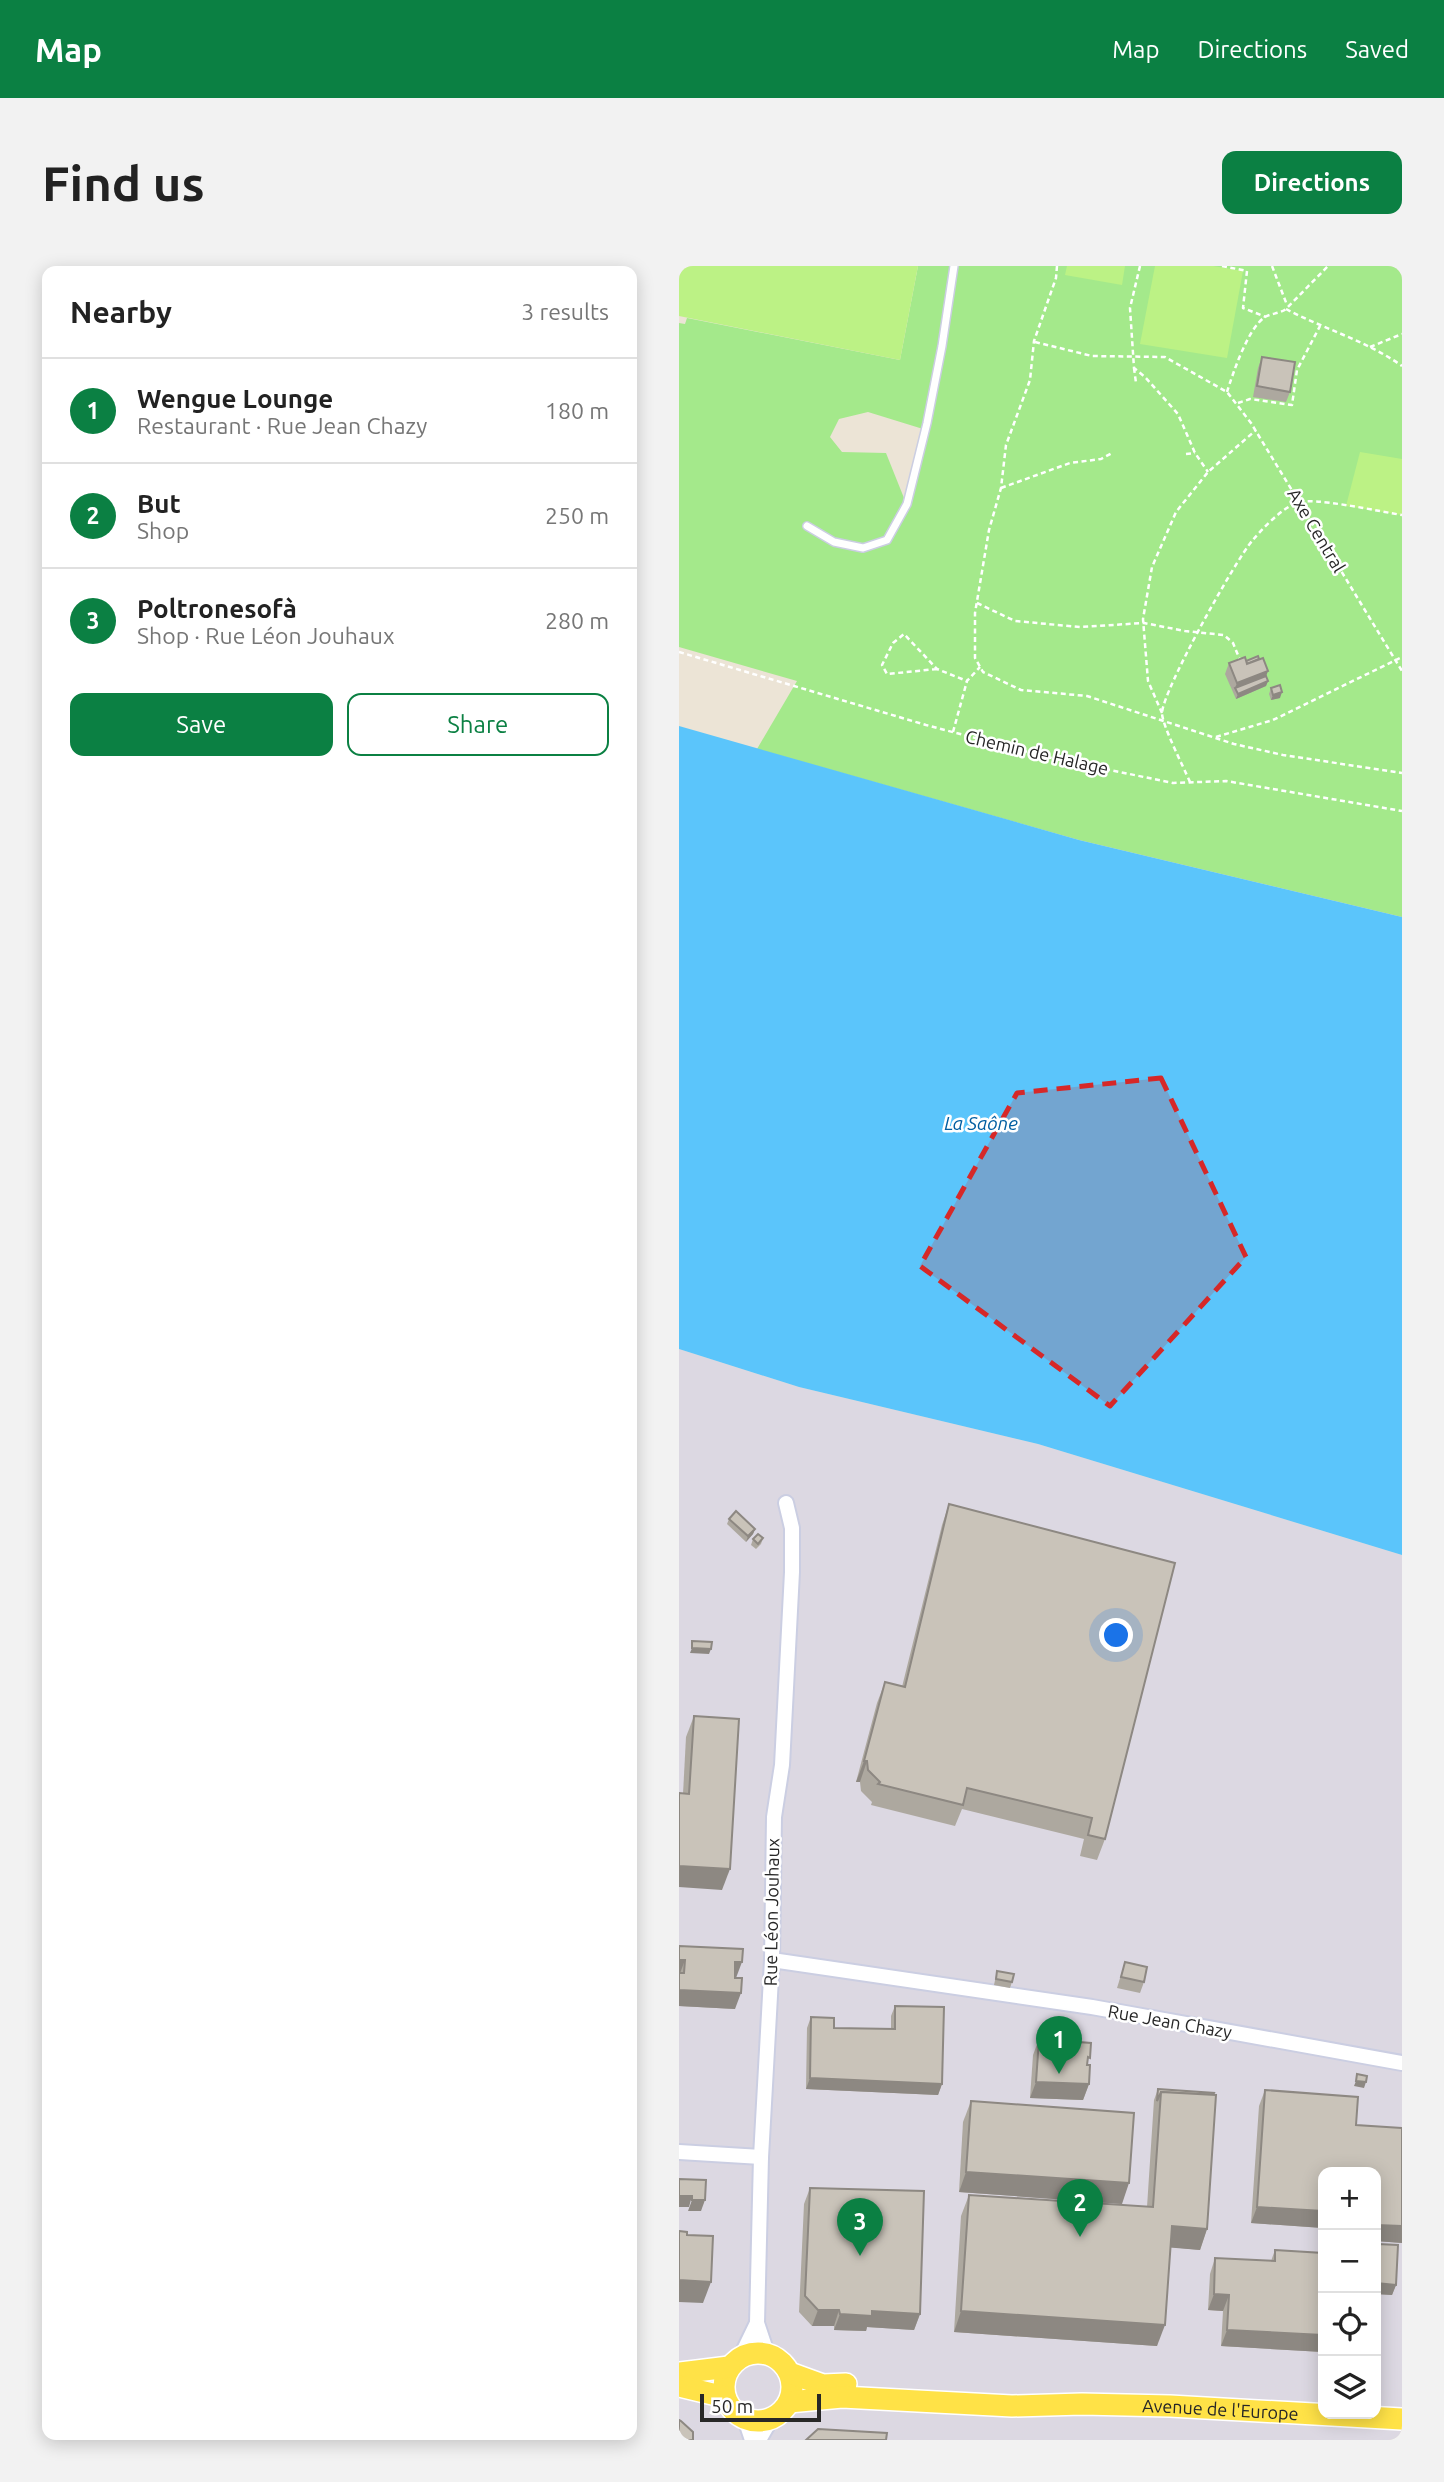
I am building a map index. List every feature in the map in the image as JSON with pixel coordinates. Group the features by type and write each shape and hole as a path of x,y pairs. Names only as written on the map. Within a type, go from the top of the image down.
{"main road":[{"path":"679,2373 735,2362 758,2352 767,2353 785,2364 790,2373 792,2388 789,2402 778,2415 762,2421 745,2419 736,2414 725,2397 724,2382 735,2362"},
{"name":"Avenue de l'Europe","path":"790,2373 823,2385 860,2384 1013,2393 1082,2404"},
{"path":"679,2386 725,2397"},
{"name":"Avenue de l'Europe","path":"789,2402 842,2397 1012,2406 1170,2406 1402,2419"}],"street":[{"name":"Rue Léon Jouhaux","path":"767,2353 757,2323 761,2157 772,1960 772,1851 782,1765 792,1572 792,1528 786,1503"},
{"name":"Rue Jean Chazy","path":"772,1960 1093,2007 1402,2063"},
{"path":"679,2152 761,2157"},
{"name":"Rue Léon Jouhaux","path":"735,2362 757,2323"},
{"path":"745,2419 752,2440"},
{"path":"759,2440 771,2419"}],"lane":[{"path":"807,526 834,542 863,548 887,540 907,504 927,423 954,266"}],"path":[{"path":"1057,266 1056,278 1034,341 1030,380 1006,445 1001,488 989,530 977,603 975,658 983,672 1021,690 1087,696 1214,738 1283,755 1402,773"},
{"path":"1136,383 1130,308 1140,266"},
{"path":"1221,266 1247,271 1243,308 1266,317"},
{"path":"1272,266 1287,307 1320,326 1379,350 1402,366"},
{"path":"1034,341 1092,356 1165,357 1227,392 1252,331 1266,317 1279,314 1328,266"},
{"path":"1237,404 1250,399 1291,405 1297,370 1320,326"},
{"path":"1370,347 1402,334"},
{"path":"1134,368 1178,414 1195,453 1209,472"},
{"name":"Axe Central","path":"1227,392 1256,430 1402,671"},
{"path":"1190,782 1148,681 1144,623 1152,567 1176,512 1209,472 1256,430"},
{"path":"1001,488 1070,463 1101,459 1112,453"},
{"path":"1186,454 1195,453"},
{"path":"1162,713 1170,688 1199,631 1251,542 1285,509 1299,501 1402,515"},
{"path":"977,603 1015,621 1080,627 1144,623 1224,635 1233,643 1240,660"},
{"path":"937,669 887,674 882,665 893,643 904,634 937,669 967,681"},
{"name":"Chemin de Halage","path":"679,652 1047,757 1173,783 1226,781 1402,811"},
{"path":"1214,738 1273,720 1402,657"},
{"path":"953,732 967,681 980,667"}],"highlighted area":[{"path":"1161,1078 1246,1257 1110,1406 920,1266 1017,1093"}],"shaded area":[{"path":"679,1349 799,1387 1038,1444 1402,1555 1402,2440 679,2440"}],"green space":[{"path":"679,266 918,266 900,360 679,316"},
{"path":"918,266 1402,266 1402,917 1079,840 757,749 797,681 679,647 679,323 685,324 687,318 900,360","holes":["868,412 923,429 906,503 886,453 842,452 830,437 839,419"]},
{"path":"1067,266 1125,266 1122,285 1065,275"},
{"path":"1155,266 1213,266 1243,271 1227,358 1140,344"},
{"path":"1360,452 1402,459 1402,515 1346,506"}],"water":[{"name":"La Saône","path":"679,726 1079,840 1402,917 1402,1555 1038,1444 799,1387 679,1349"}],"building":[{"path":"1262,357 1295,362 1290,392 1257,386"},
{"path":"1258,656 1259,659 1247,664 1246,661"},
{"path":"1245,657 1247,664 1263,658 1268,671 1237,683 1229,663"},
{"path":"1266,676 1268,681 1238,694 1235,688"},
{"path":"1280,685 1282,692 1273,695 1271,688"},
{"path":"949,1504 1175,1563 1105,1839 1088,1835 1092,1818 967,1788 963,1805 878,1784 880,1782 868,1770 867,1761 864,1761 885,1682 905,1687"},
{"path":"736,1511 755,1529 748,1536 729,1519"},
{"path":"758,1534 763,1538 758,1544 753,1539"},
{"path":"692,1641 712,1642 711,1649 692,1648"},
{"path":"694,1716 739,1719 730,1869 679,1866 679,1793 689,1794"},
{"path":"679,1946 743,1949 742,1962 735,1962 735,1978 742,1978 741,1993 679,1990 679,1973 684,1973 685,1960 679,1960"},
{"path":"1125,1962 1147,1967 1144,1982 1121,1977"},
{"path":"997,1971 1014,1974 1012,1982 996,1979"},
{"path":"895,2006 944,2007 942,2084 810,2078 811,2017 834,2018 834,2028 895,2029"},
{"path":"1039,2039 1091,2043 1087,2065 1090,2065 1089,2084 1036,2082"},
{"path":"1357,2074 1367,2076 1366,2082 1356,2081"},
{"path":"1158,2089 1214,2093 1161,2092 1157,2101"},
{"path":"1265,2090 1358,2097 1356,2125 1402,2128 1402,2226 1381,2225 1381,2167 1318,2167 1318,2211 1257,2207"},
{"path":"1161,2092 1216,2095 1207,2229 1172,2226 1165,2325 961,2311 969,2195 1153,2207"},
{"path":"971,2101 1134,2113 1129,2183 966,2172"},
{"path":"679,2179 706,2180 705,2200 679,2196"},
{"path":"810,2188 924,2191 920,2314 872,2311 872,2316 840,2314 839,2310 818,2310 805,2296"},
{"path":"679,2231 687,2232 687,2235 713,2236 711,2282 679,2280"},
{"path":"1381,2244 1398,2245 1396,2285 1381,2284"},
{"path":"1275,2250 1318,2253 1318,2335 1227,2330 1229,2295 1214,2294 1215,2258 1275,2261"},
{"path":"679,2420 693,2432 693,2440 679,2440"},
{"path":"818,2429 887,2433 886,2440 806,2440"}],"place":[{"name":"Wengue Lounge","path":"1059,2074"},
{"name":"But","path":"1080,2237"},
{"name":"Poltronesofà","path":"860,2256"}]}
